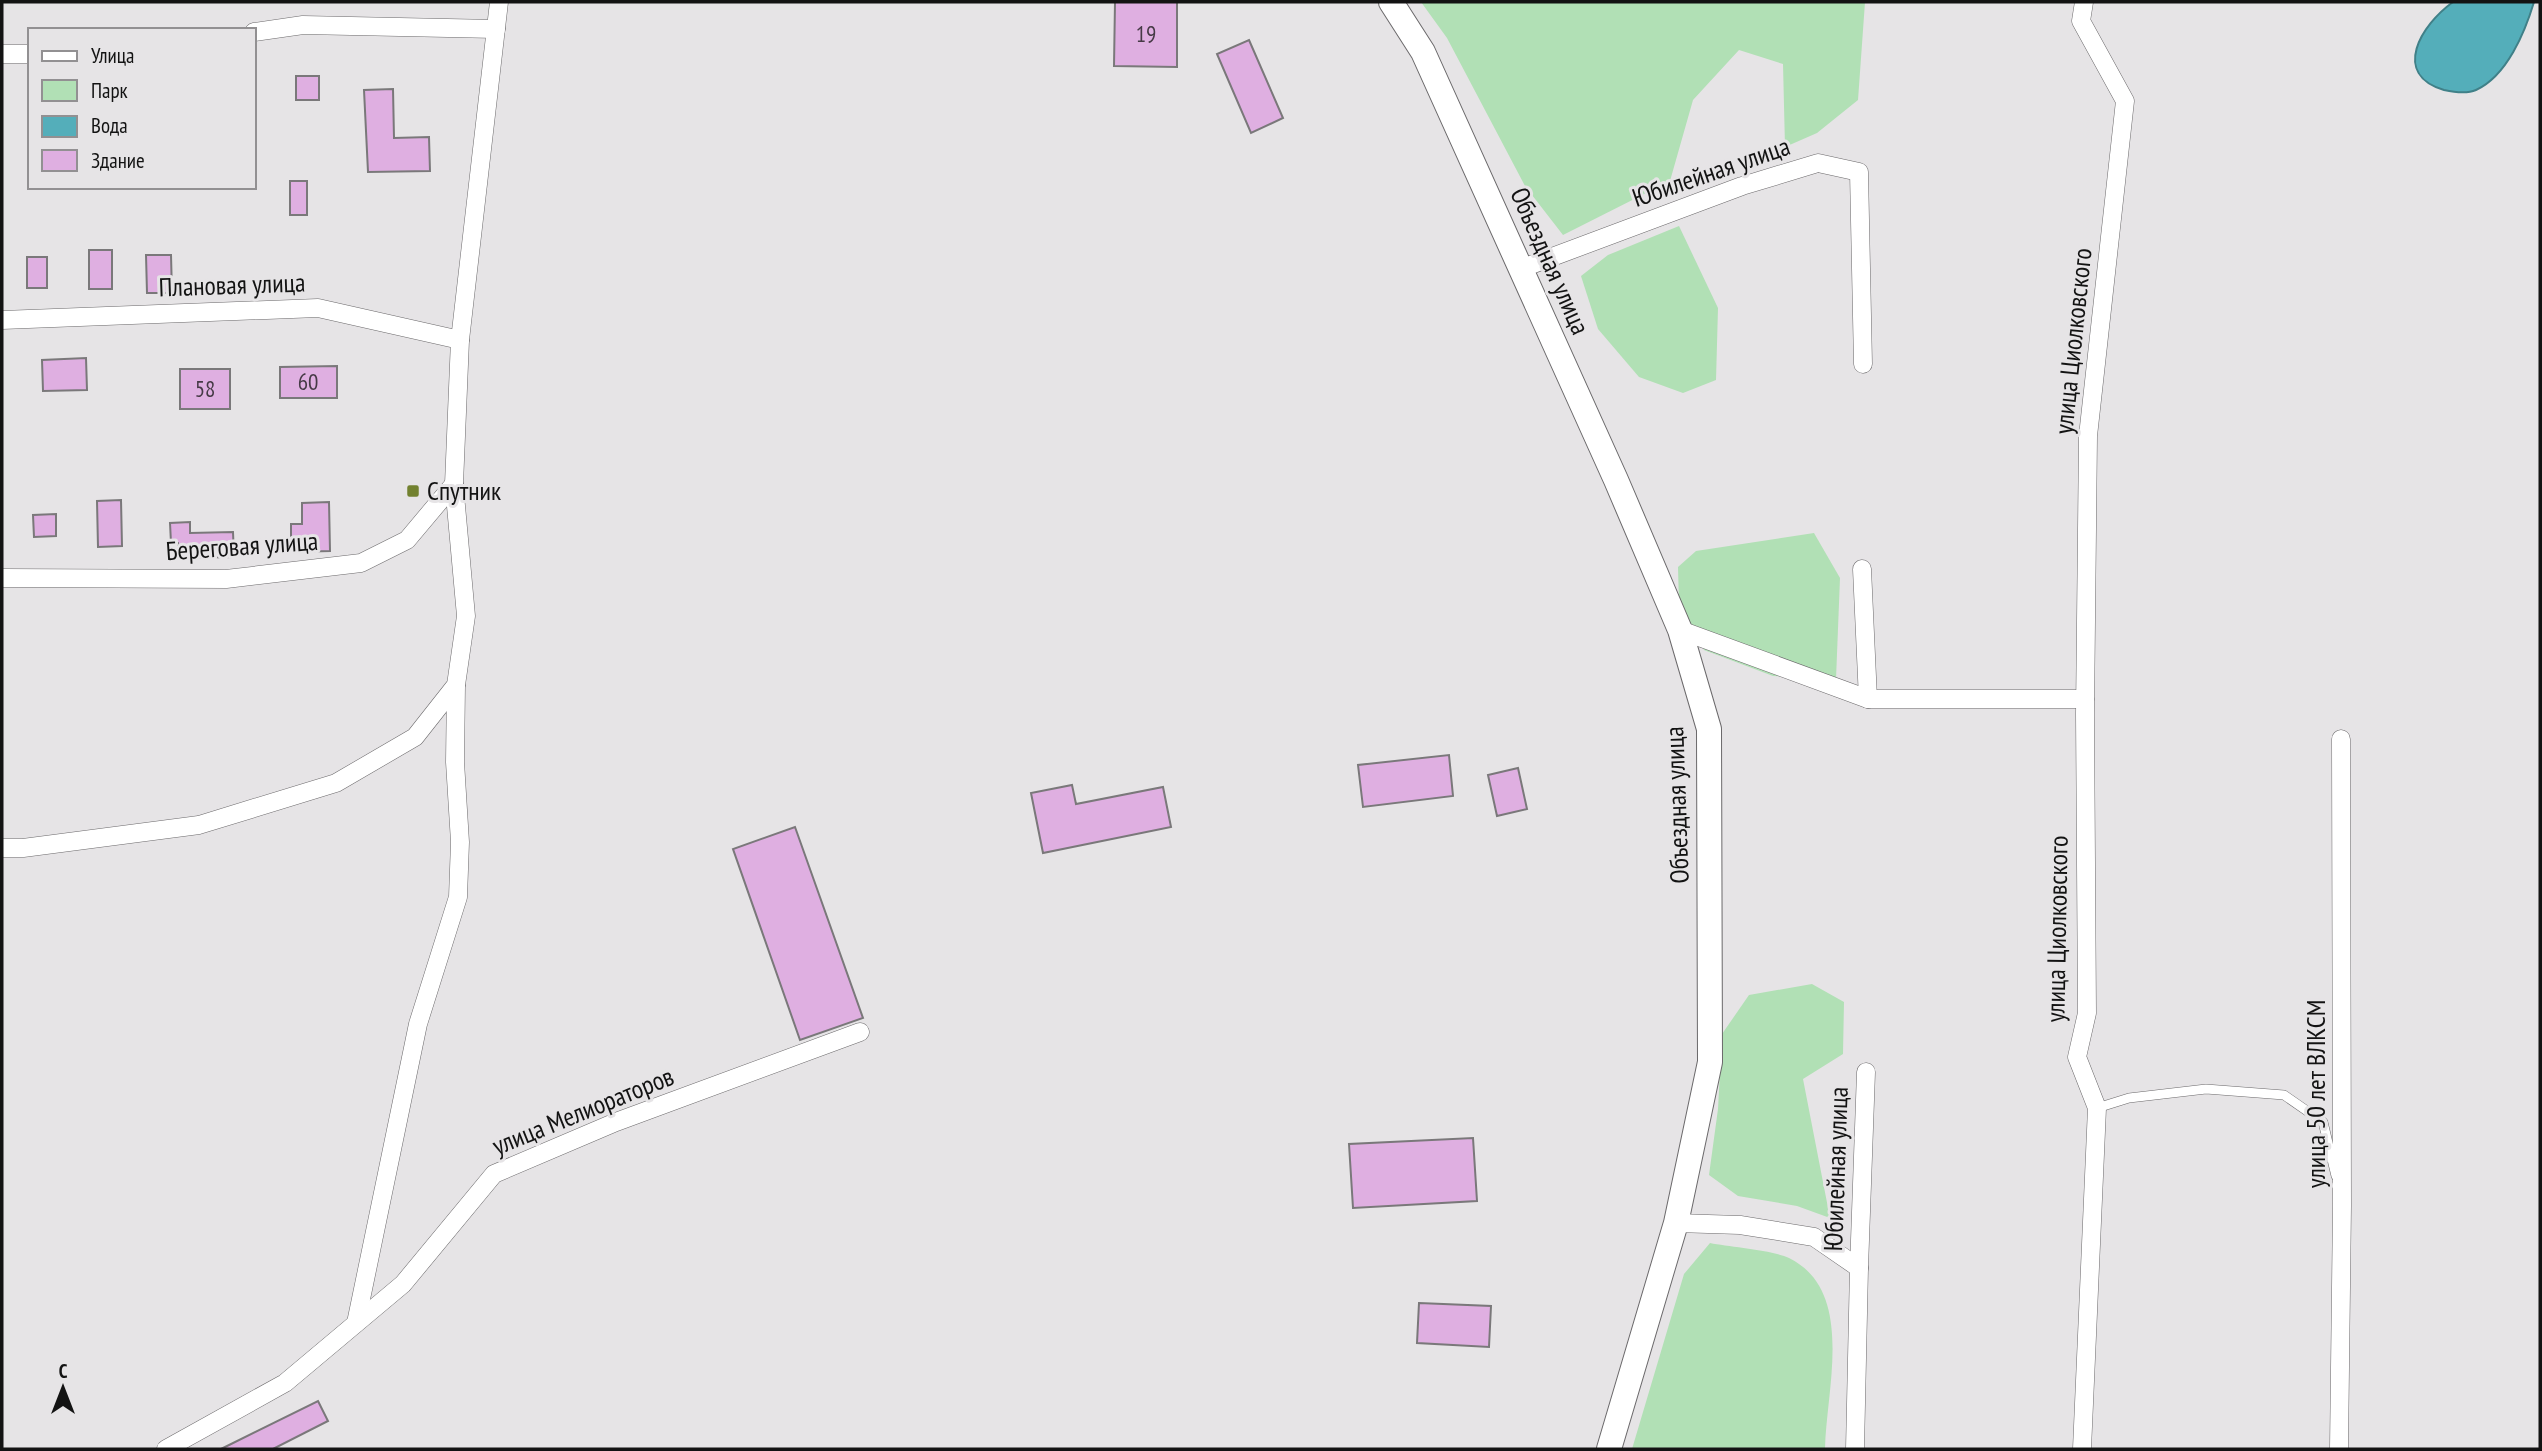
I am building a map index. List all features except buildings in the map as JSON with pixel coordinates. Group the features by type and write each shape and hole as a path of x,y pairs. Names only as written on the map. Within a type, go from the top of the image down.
{"main road":[{"name":"Объездная улица","path":"1391,2 1423,52 1680,630 1709,729 1710,1062 1676,1223 1609,1449"}],"street":[{"path":"356,1323 418,1024 458,897 460,842 455,762 456,685 466,615 454,484 460,340 499,2"},
{"name":"улица Циолковского","path":"2082,1449 2097,1108 2077,1057 2087,1013 2085,699 2088,436 2125,101 2081,21 2084,2"},
{"path":"256,32 303,25 496,29"},
{"path":"2,54 28,54"},
{"name":"Юбилейная улица","path":"1520,269 1742,186 1818,163 1859,172 1863,364"},
{"name":"Плановая улица","path":"2,320 318,307 460,340"},
{"name":"Береговая улица","path":"2,578 226,579 362,563 407,540 454,484"},
{"path":"1862,569 1868,699"},
{"path":"1680,630 1868,699 2085,699"},
{"path":"2,848 23,848 199,825 336,783 415,737 456,685"},
{"name":"улица 50 лет ВЛКСМ","path":"2339,1449 2342,1206 2341,739"},
{"name":"улица Мелиораторов","path":"166,1449 285,1383 403,1284 494,1174 616,1122 860,1032"},
{"name":"Юбилейная улица","path":"1854,1449 1866,1072"},
{"name":"Юбилейная улица","path":"1676,1223 1740,1225 1814,1237 1859,1268"}],"lane":[{"path":"2097,1108 2130,1098 2206,1089 2284,1095 2323,1122 2342,1206"}],"green space":[{"path":"1421,2 1865,2 1858,100 1817,133 1785,147 1783,64 1739,50 1693,100 1670,181 1563,235 1525,186 1447,38"},
{"path":"1679,226 1718,308 1716,380 1683,393 1639,377 1598,329 1581,276 1608,255"},
{"path":"1814,533 1840,578 1836,679 1773,676 1704,650 1679,605 1678,567 1696,551"},
{"path":"1812,984 1844,1002 1843,1054 1803,1079 1830,1218 1797,1206 1738,1196 1709,1175 1718,1109 1722,1034 1749,995"},
{"path":"1710,1243 1789,1258 1810,1273 1823,1293 1830,1317 1832,1344 1825,1449 1632,1449 1684,1274"}],"water":[{"path":"2453,2 2534,2 2526,26 2506,64 2487,83 2472,91 2448,91 2428,83 2419,73 2415,61 2422,36 2441,12"}],"place":[{"name":"Спутник","path":"413,491"}]}
